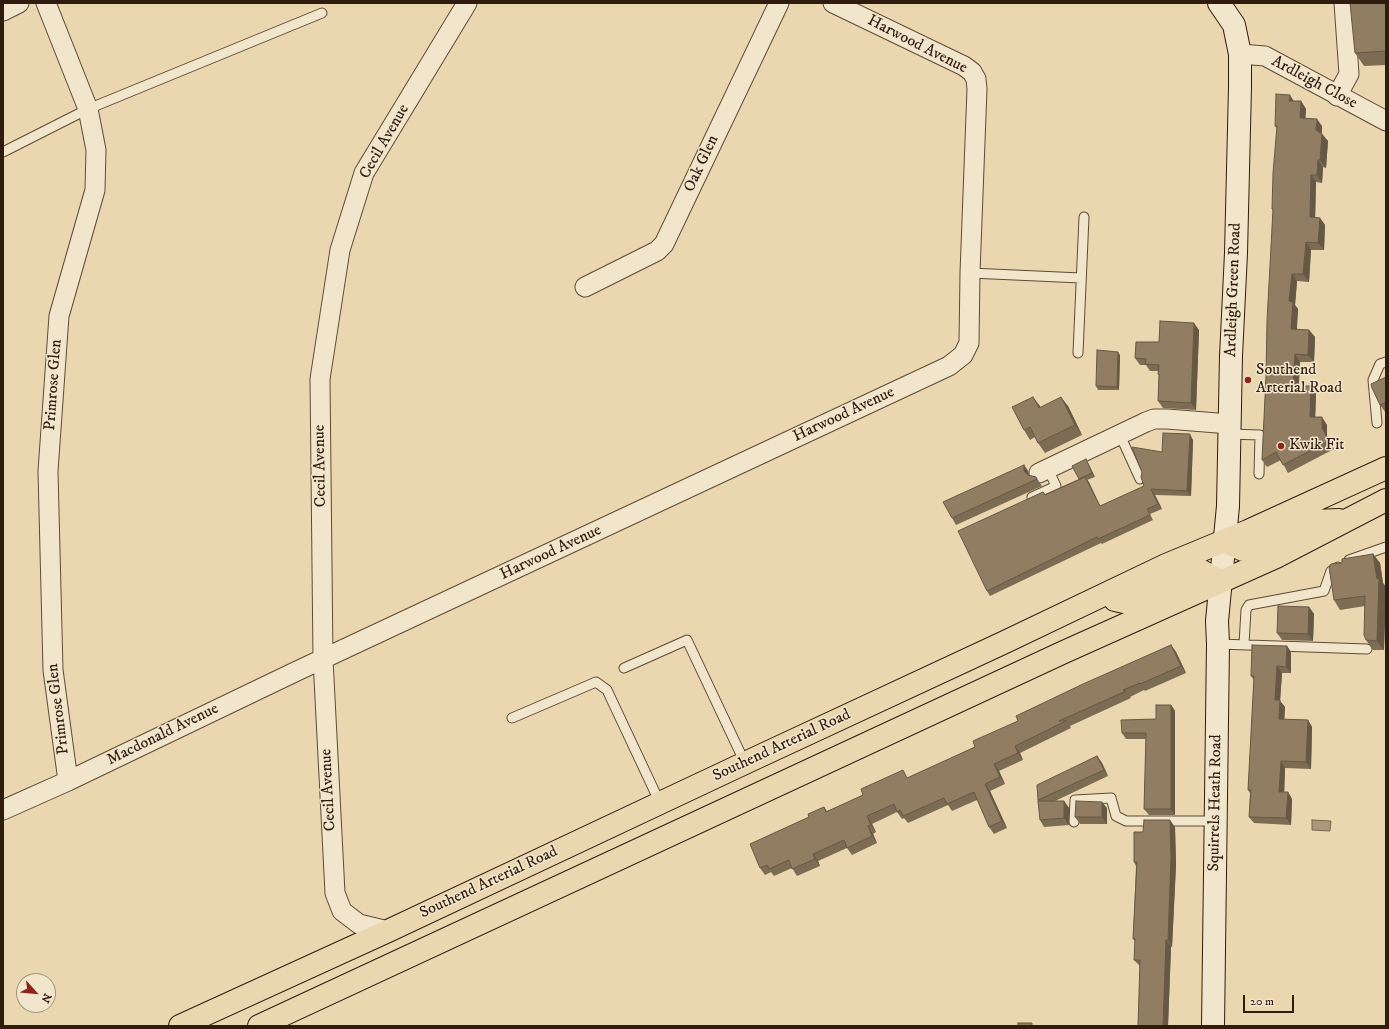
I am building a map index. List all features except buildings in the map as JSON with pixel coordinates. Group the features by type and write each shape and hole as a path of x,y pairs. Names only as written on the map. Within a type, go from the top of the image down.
{"highway":[{"name":"Southend Arterial Road","path":"180,1026 388,931 1166,565 1224,541 1384,468"},
{"name":"Southend Arterial Road","path":"259,1026 1064,652 1276,557 1386,500"},
{"path":"1224,541 1244,550 1313,521 1350,519"},
{"path":"1100,597 1124,602 1198,569 1220,581"}],"street":[{"path":"3,11 19,3"},
{"name":"Primrose Glen","path":"46,3 88,109 96,150 95,190 59,316 48,471 52,670 68,781"},
{"name":"Cecil Avenue","path":"388,931 359,924 342,911 335,893 324,659 320,379 340,250 364,173 467,3"},
{"name":"Oak Glen","path":"585,286 657,251 664,244 779,3"},
{"name":"Harwood Avenue","path":"324,659 948,366 963,355 969,343 977,88 974,76 972,72 964,66 833,3"},
{"name":"Ardleigh Green Road","path":"1219,3 1234,25 1240,54 1236,253 1228,506 1220,581"},
{"path":"1337,96 1349,74 1344,3"},
{"name":"Ardleigh Close","path":"1240,54 1265,56 1386,121"},
{"path":"1043,471 1146,422 1154,420 1167,419 1230,429"},
{"name":"Squirrels Heath Road","path":"1213,1026 1218,644 1217,621 1220,581"},
{"name":"Macdonald Avenue","path":"3,810 68,781 324,659"}],"lane":[{"path":"3,152 88,109 322,13"},
{"path":"1078,352 1084,217"},
{"path":"970,273 1081,278"},
{"path":"1377,423 1373,380 1380,364 1386,362"},
{"path":"1230,429 1260,435 1259,474"},
{"path":"1120,435 1140,479"},
{"path":"1021,502 1056,486 1043,471"},
{"path":"1244,644 1246,610 1249,605 1324,591 1331,571 1352,558 1386,546"},
{"path":"624,668 687,640 745,763"},
{"path":"1218,644 1367,649"},
{"path":"512,718 596,682 607,690 660,803"},
{"path":"1074,822 1074,800 1111,798 1116,816 1126,821 1215,821"}],"shaded area":[{"path":"1312,820 1331,821 1330,831 1312,830"}],"place":[{"name":"Southend Arterial Road","path":"1248,380"},
{"name":"Kwik Fit","path":"1281,446"}]}
